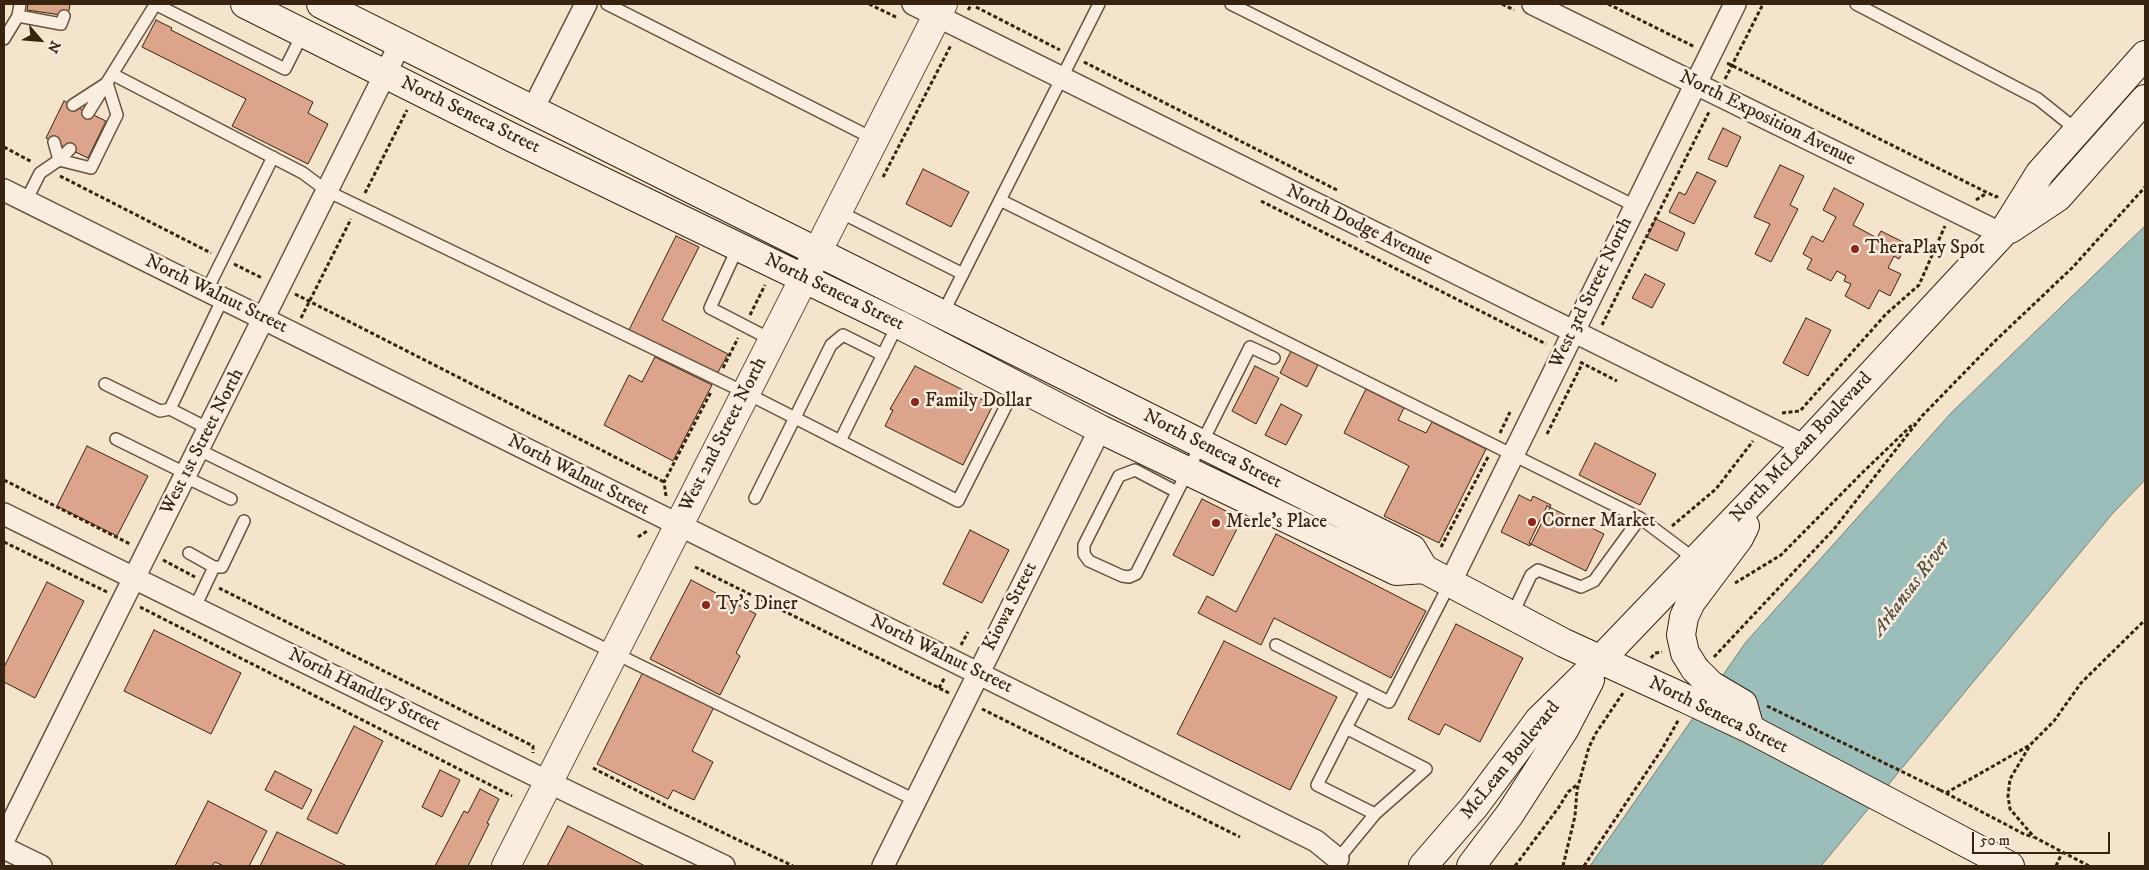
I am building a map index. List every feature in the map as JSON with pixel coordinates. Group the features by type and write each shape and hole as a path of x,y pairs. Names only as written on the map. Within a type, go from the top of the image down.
{"main road":[{"name":"North Seneca Street","path":"245,4 898,324 1100,429 1182,482 1396,572 1424,569"},
{"name":"North Seneca Street","path":"321,4 1412,549 1424,569 1636,677 1681,706 1750,729 2010,866"},
{"name":"West 2nd Street North","path":"506,866 940,10"},
{"name":"North McLean Boulevard","path":"1600,660 1806,446 2002,234 2040,173 2145,55"},
{"name":"North McLean Boulevard","path":"2002,234 2058,197 2145,99"},
{"path":"1750,729 1743,704 1711,685 1681,634 1684,617 1691,602 1739,538 1761,493"},
{"name":"McLean Boulevard","path":"1422,866 1474,808 1538,720 1600,660"},
{"name":"McLean Boulevard","path":"1471,866 1510,814 1564,730 1600,660"}],"street":[{"path":"533,109 586,4"},
{"name":"North Exposition Avenue","path":"1533,4 2002,234"},
{"name":"West 3rd Street North","path":"1450,583 1735,4"},
{"name":"North Dodge Avenue","path":"906,11 940,10 1061,78 1806,446"},
{"name":"West 1st Street North","path":"4,839 400,44"},
{"name":"North Walnut Street","path":"4,190 1316,841 1338,859"},
{"name":"Kiowa Street","path":"883,866 1100,429"},
{"name":"North Handley Street","path":"4,514 548,782 724,866"},
{"path":"4,848 41,866"}],"lane":[{"path":"4,39 18,16 20,4"},
{"path":"88,113 155,4 285,70 303,33"},
{"path":"607,4 874,139"},
{"path":"942,314 1099,4"},
{"path":"1231,4 1635,206"},
{"path":"1856,4 2038,99 2078,131"},
{"path":"18,16 48,17 61,24 64,16"},
{"path":"73,105 109,78"},
{"path":"109,78 273,157 303,173 327,191 718,379 958,501 1016,386"},
{"path":"59,160 91,168 117,115 109,78"},
{"path":"54,142 59,160"},
{"path":"26,201 40,173 70,150"},
{"path":"170,409 215,294 222,259 273,157"},
{"path":"1000,200 1640,518 1696,560"},
{"path":"838,211 963,274"},
{"path":"738,247 710,308 772,340"},
{"path":"840,441 898,324"},
{"path":"755,498 831,345 843,335 883,354"},
{"path":"1182,482 1135,470 1118,476 1084,544 1084,554 1089,560 1122,576 1129,577 1136,574 1250,347 1274,358"},
{"path":"105,384 160,412 170,409 209,429"},
{"path":"116,439 231,499"},
{"path":"199,450 915,800"},
{"path":"1512,615 1531,575 1538,570 1582,587 1594,581 1640,518"},
{"path":"189,553 214,567 222,566 244,521"},
{"path":"194,607 214,567"},
{"path":"1276,645 1389,702 1450,583"},
{"path":"1366,690 1317,785 1375,814"},
{"path":"1338,859 1375,814 1426,769 1346,728"}],"path":[{"path":"869,4 906,11"},
{"path":"1608,4 1996,197 2002,192"},
{"path":"1532,465 1763,4"},
{"path":"882,180 954,38"},
{"path":"293,333 408,109"},
{"path":"4,148 664,482"},
{"path":"1732,584 1781,555 1995,341 2073,267 2145,186"},
{"path":"1662,534 1716,489 1745,449 1779,413 1800,411 1886,314 1919,284 1949,217 1987,192"},
{"path":"1254,197 1618,381"},
{"path":"666,497 664,482 766,284 762,278"},
{"path":"1563,866 1575,816 1582,768 1596,733 1612,707 1655,653 1697,661 1714,655 1834,529 1922,416"},
{"path":"4,480 533,746 534,759"},
{"path":"638,537 650,529"},
{"path":"4,542 124,599 512,796"},
{"path":"2034,837 2010,808 2008,796 2010,779 2030,745 2054,721 2081,683 2145,620"},
{"path":"1764,705 1940,790 2089,866"},
{"path":"1584,866 1662,749 1681,706"},
{"path":"1946,793 2030,745"},
{"path":"593,768 667,806 793,866"},
{"path":"1515,866 1568,792 1579,784"},
{"path":"2056,866 2062,853"}],"water":[{"name":"Arkansas River","path":"2145,226 2145,480 2113,513 1821,866 1590,866 1746,642 1952,412"}],"building":[{"path":"28,4 70,4 68,16 27,10"},
{"path":"156,20 172,28 171,30 313,102 308,113 328,124 308,164 232,126 246,99 142,47"},
{"path":"64,101 106,121 88,158 46,138"},
{"path":"1723,128 1741,137 1727,167 1708,159"},
{"path":"1780,165 1804,176 1790,205 1798,209 1771,262 1755,254 1770,224 1754,217"},
{"path":"923,169 969,192 951,227 906,204"},
{"path":"1697,172 1716,181 1694,224 1669,212 1679,192 1685,195"},
{"name":"TheraPlay Spot","path":"1834,188 1864,204 1853,225 1877,238 1881,231 1907,244 1899,259 1894,256 1888,268 1901,274 1890,296 1879,290 1869,309 1845,296 1851,284 1844,281 1846,276 1837,271 1831,281 1807,269 1812,259 1803,254 1812,236 1823,242 1836,217 1823,210"},
{"path":"1656,219 1685,233 1677,251 1647,237"},
{"path":"676,236 699,247 662,320 728,354 717,374 629,330"},
{"path":"1645,274 1665,284 1652,308 1632,298"},
{"path":"1806,318 1831,330 1808,376 1783,363"},
{"path":"1292,349 1319,363 1307,387 1280,373"},
{"path":"655,357 712,385 673,461 604,425 629,375 642,382"},
{"path":"915,366 993,405 963,465 885,426 893,410 890,409"},
{"path":"1255,366 1279,378 1256,424 1232,411"},
{"path":"1366,389 1404,408 1398,420 1426,433 1432,422 1486,449 1439,543 1384,516 1409,466 1344,433"},
{"path":"1281,404 1302,415 1286,445 1265,435"},
{"path":"1595,443 1656,474 1640,505 1579,475"},
{"path":"87,446 148,476 117,536 57,506"},
{"path":"1519,495 1531,501 1533,496 1551,505 1530,546 1501,532"},
{"path":"1202,499 1242,519 1213,576 1173,555"},
{"path":"1547,506 1604,534 1586,571 1529,543"},
{"path":"970,530 1009,550 982,603 943,584"},
{"path":"1276,534 1426,611 1391,678 1274,618 1261,645 1198,613 1207,596 1236,612"},
{"path":"691,580 756,614 736,653 740,656 720,695 650,659"},
{"path":"47,582 84,601 35,698 4,682 4,667"},
{"path":"1456,624 1523,658 1480,742 1445,724 1439,735 1408,719"},
{"path":"154,630 241,673 211,734 124,691"},
{"path":"1224,641 1337,697 1290,790 1177,734"},
{"path":"643,672 714,707 692,751 713,762 694,800 673,790 668,799 597,764"},
{"path":"354,726 383,741 337,834 307,819"},
{"path":"440,770 460,780 442,817 422,807"},
{"path":"275,771 312,790 302,809 265,790"},
{"path":"480,789 499,799 468,866 435,866 464,811 468,813"},
{"path":"208,801 267,831 249,866 224,866 215,862 212,866 175,866"},
{"path":"568,826 645,866 547,866"},
{"path":"277,832 347,866 260,866"}],"place":[{"name":"TheraPlay Spot","path":"1855,249"},
{"name":"Family Dollar","path":"915,402"},
{"name":"Corner Market","path":"1532,522"},
{"name":"Merle's Place","path":"1216,523"},
{"name":"Ty's Diner","path":"706,605"}]}
